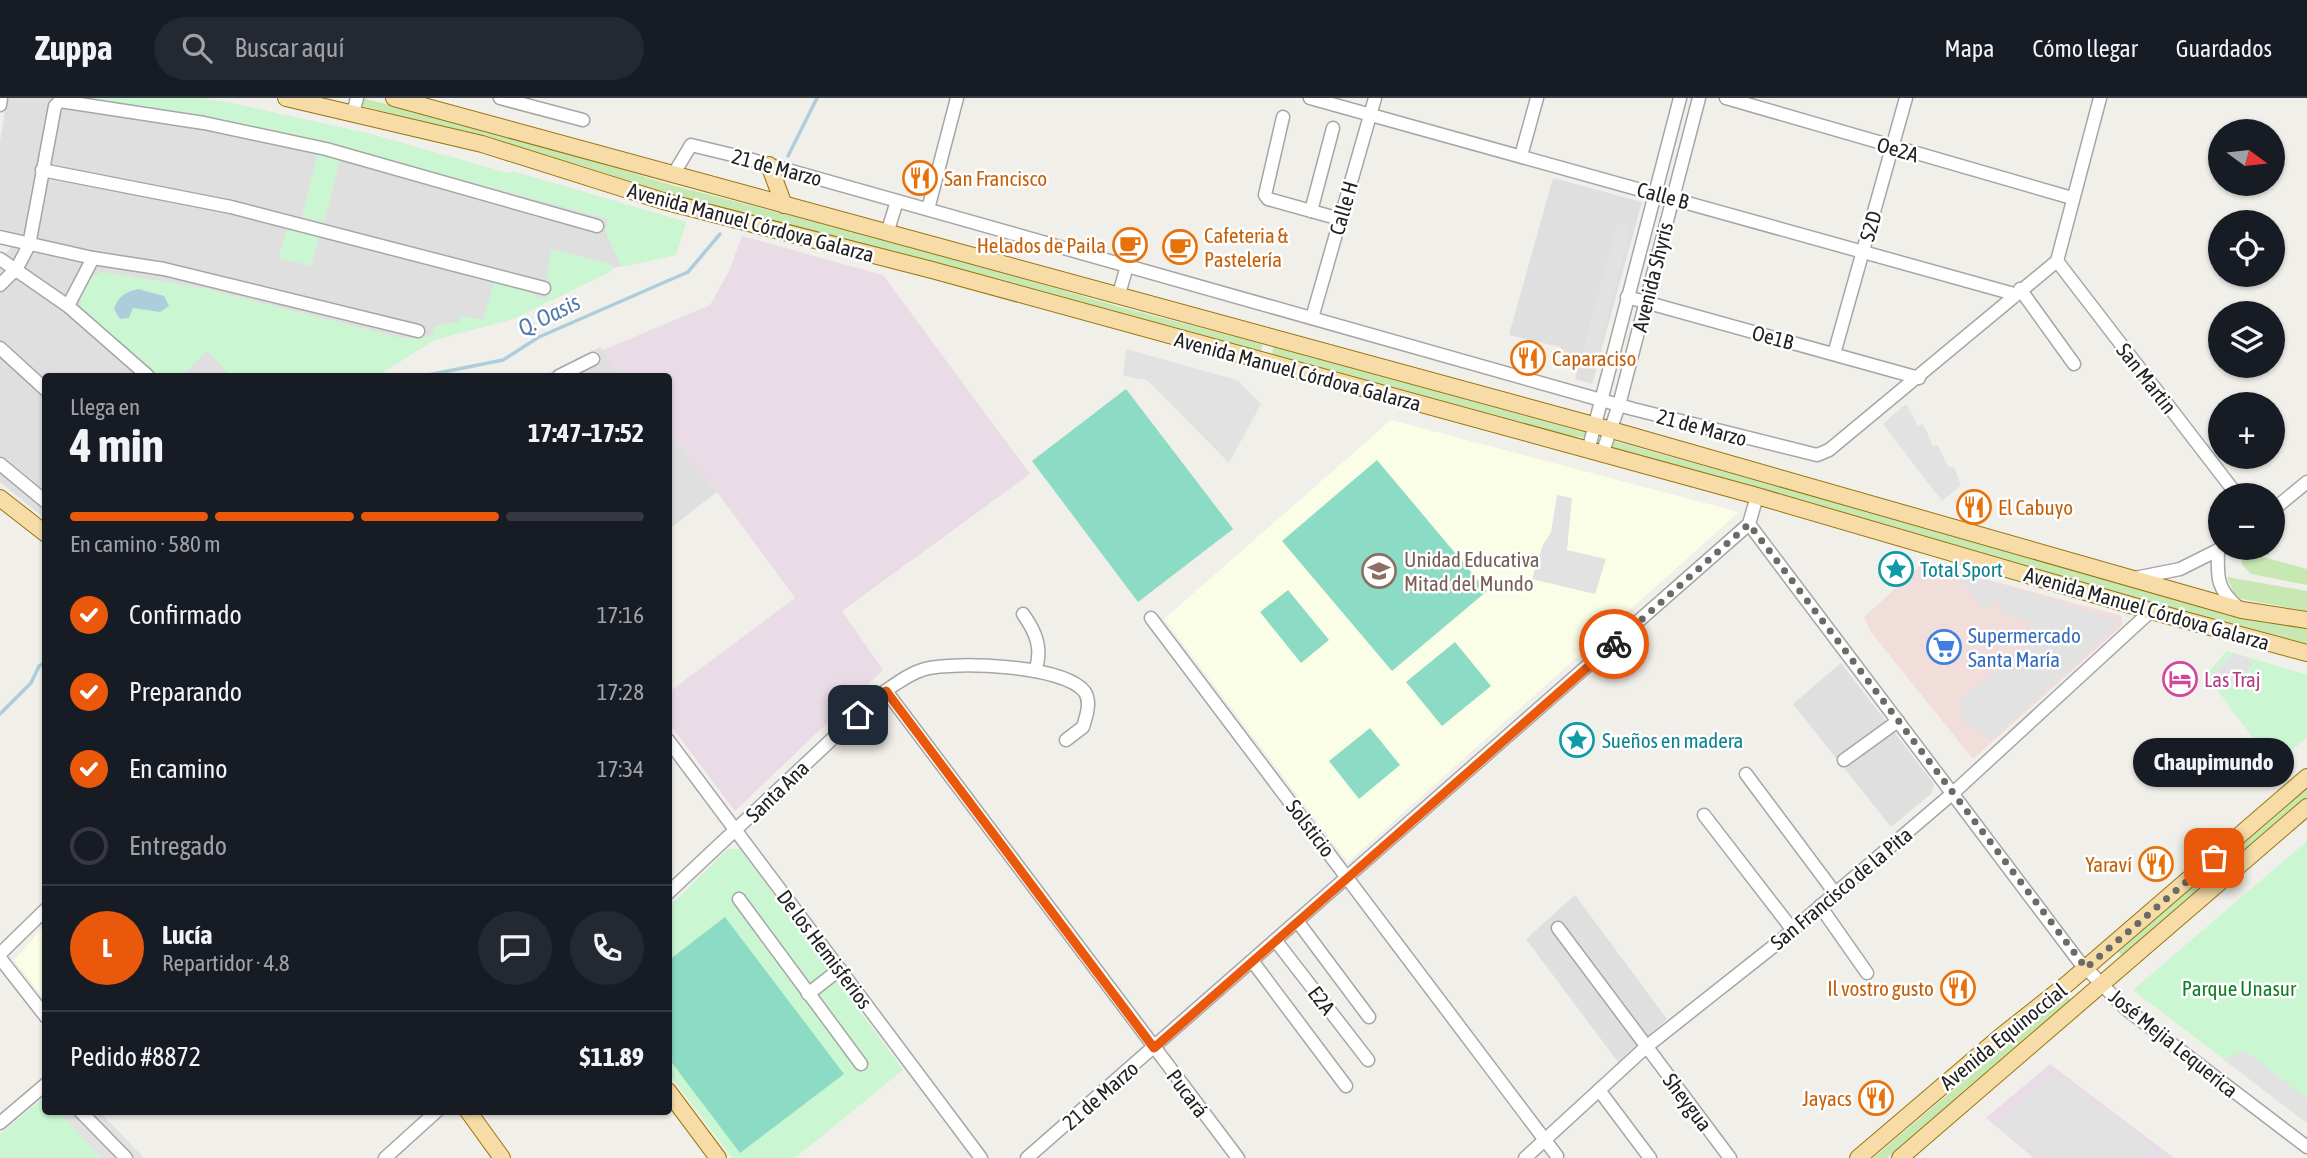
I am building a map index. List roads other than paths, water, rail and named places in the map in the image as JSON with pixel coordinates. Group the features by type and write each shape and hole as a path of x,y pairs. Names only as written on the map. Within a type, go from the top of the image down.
{"main road":[{"name":"Avenida Manuel Córdova Galarza","path":"286,98 355,105 756,232 932,270 1756,496 2151,611 2307,653"},
{"name":"Avenida Manuel Córdova Galarza","path":"394,98 784,205 888,230 1602,428 2242,610 2307,620"},
{"path":"769,164 784,205"},
{"path":"1265,363 1272,338"},
{"path":"0,500 42,531"},
{"name":"Avenida Equinoccial","path":"1858,1158 2086,968 2307,777"},
{"name":"Avenida Equinoccial","path":"1900,1158 2307,807"},
{"path":"672,1096 718,1158"},
{"path":"471,1115 502,1158"}],"street":[{"path":"0,105 1,98"},
{"path":"500,98 583,120"},
{"path":"928,209 957,98"},
{"name":"Calle B","path":"1310,98 1863,252 2017,291"},
{"name":"Calle H","path":"1312,318 1374,98"},
{"path":"1521,156 1537,98"},
{"name":"Avenida Shyris","path":"1595,452 1602,428 1600,399 1681,98"},
{"name":"Avenida Shyris","path":"1602,428 1619,405 1699,98"},
{"name":"Oe2A","path":"1726,98 2072,198"},
{"name":"S2D","path":"1833,354 1906,98"},
{"path":"2057,261 2100,98"},
{"path":"0,285 17,268 29,245 55,106 60,101 204,124 326,149 597,226"},
{"path":"1283,117 1265,195 1340,219"},
{"path":"1311,211 1333,128"},
{"name":"21 de Marzo","path":"673,175 691,145 769,164 1619,405 1817,455 1829,450 1919,378 2017,291 2057,261"},
{"path":"42,170 231,207 544,288"},
{"path":"888,230 897,201"},
{"path":"0,237 93,258 164,269 418,331"},
{"path":"68,306 93,258"},
{"path":"0,259 17,268 68,306 145,373"},
{"name":"San Martin","path":"2057,261 2228,483"},
{"path":"1119,295 1127,266"},
{"path":"2017,291 2074,364"},
{"name":"Oe1B","path":"1627,297 1919,378"},
{"path":"0,348 42,386"},
{"path":"565,373 593,359"},
{"path":"0,464 42,499"},
{"path":"2285,499 2307,482"},
{"path":"1749,524 1756,496"},
{"name":"21 de Marzo","path":"1027,1158 1749,524"},
{"name":"José Mejia Lequerica","path":"1749,524 2086,968 2126,1009 2307,1147"},
{"path":"2135,578 2180,569 2208,555"},
{"path":"2219,560 2217,582 2224,595 2242,610"},
{"name":"San Francisco de la Pita","path":"1525,1158 1646,1047 1820,906 1953,793 2151,611"},
{"path":"1023,614 1034,633 1039,649 1035,671"},
{"name":"Solsticio","path":"1151,618 1557,1156"},
{"name":"Santa Ana","path":"672,889 886,691 927,668 1018,667 1070,682 1084,691 1089,703 1083,727 1066,740"},
{"name":"Pucará","path":"886,691 1238,1158"},
{"path":"1844,760 1898,721"},
{"name":"De los Hemisferios","path":"672,745 981,1158"},
{"path":"1746,774 1835,893"},
{"path":"1704,815 1792,929"},
{"path":"739,899 861,1064"},
{"path":"1820,906 1867,974"},
{"path":"42,913 0,956 42,1012"},
{"path":"1298,922 1369,1017"},
{"name":"Sheygua","path":"1558,928 1730,1158"},
{"name":"E2A","path":"1276,941 1368,1060"},
{"path":"1253,962 1346,1086"},
{"path":"808,994 840,969"},
{"path":"0,1123 42,1087"},
{"path":"1599,1090 1650,1158"},
{"path":"83,1115 126,1158"},
{"path":"385,1158 433,1115"}],"water":[{"path":"138,289 164,296 169,306 160,312 133,308 129,318 120,319 114,309 118,301 126,293"}],"waterway":[{"path":"788,156 817,98"},
{"name":"Q. Oasis","path":"438,373 503,360 539,337 688,272 720,234"},
{"name":"Q. Oasis","path":"0,714 31,683 42,664"}],"place":[{"name":"San Francisco","path":"920,178"},
{"name":"Helados de Paila","path":"1130,245"},
{"name":"Cafeteria & Pastelería","path":"1180,247"},
{"name":"Caparaciso","path":"1528,358"},
{"name":"El Cabuyo","path":"1974,507"},
{"name":"Total Sport","path":"1896,569"},
{"name":"Unidad Educativa Mitad del Mundo","path":"1379,571"},
{"name":"Supermercado Santa María","path":"1944,647"},
{"name":"Las Traj","path":"2180,679"},
{"name":"Sueños en madera","path":"1577,740"},
{"name":"Chaupimundo","path":"2214,858"},
{"name":"Yaraví","path":"2156,864"},
{"name":"Il vostro gusto","path":"1958,988"},
{"name":"Jayacs","path":"1876,1098"}],"park label":[{"name":"Parque Unasur","path":"2239,988"}]}
